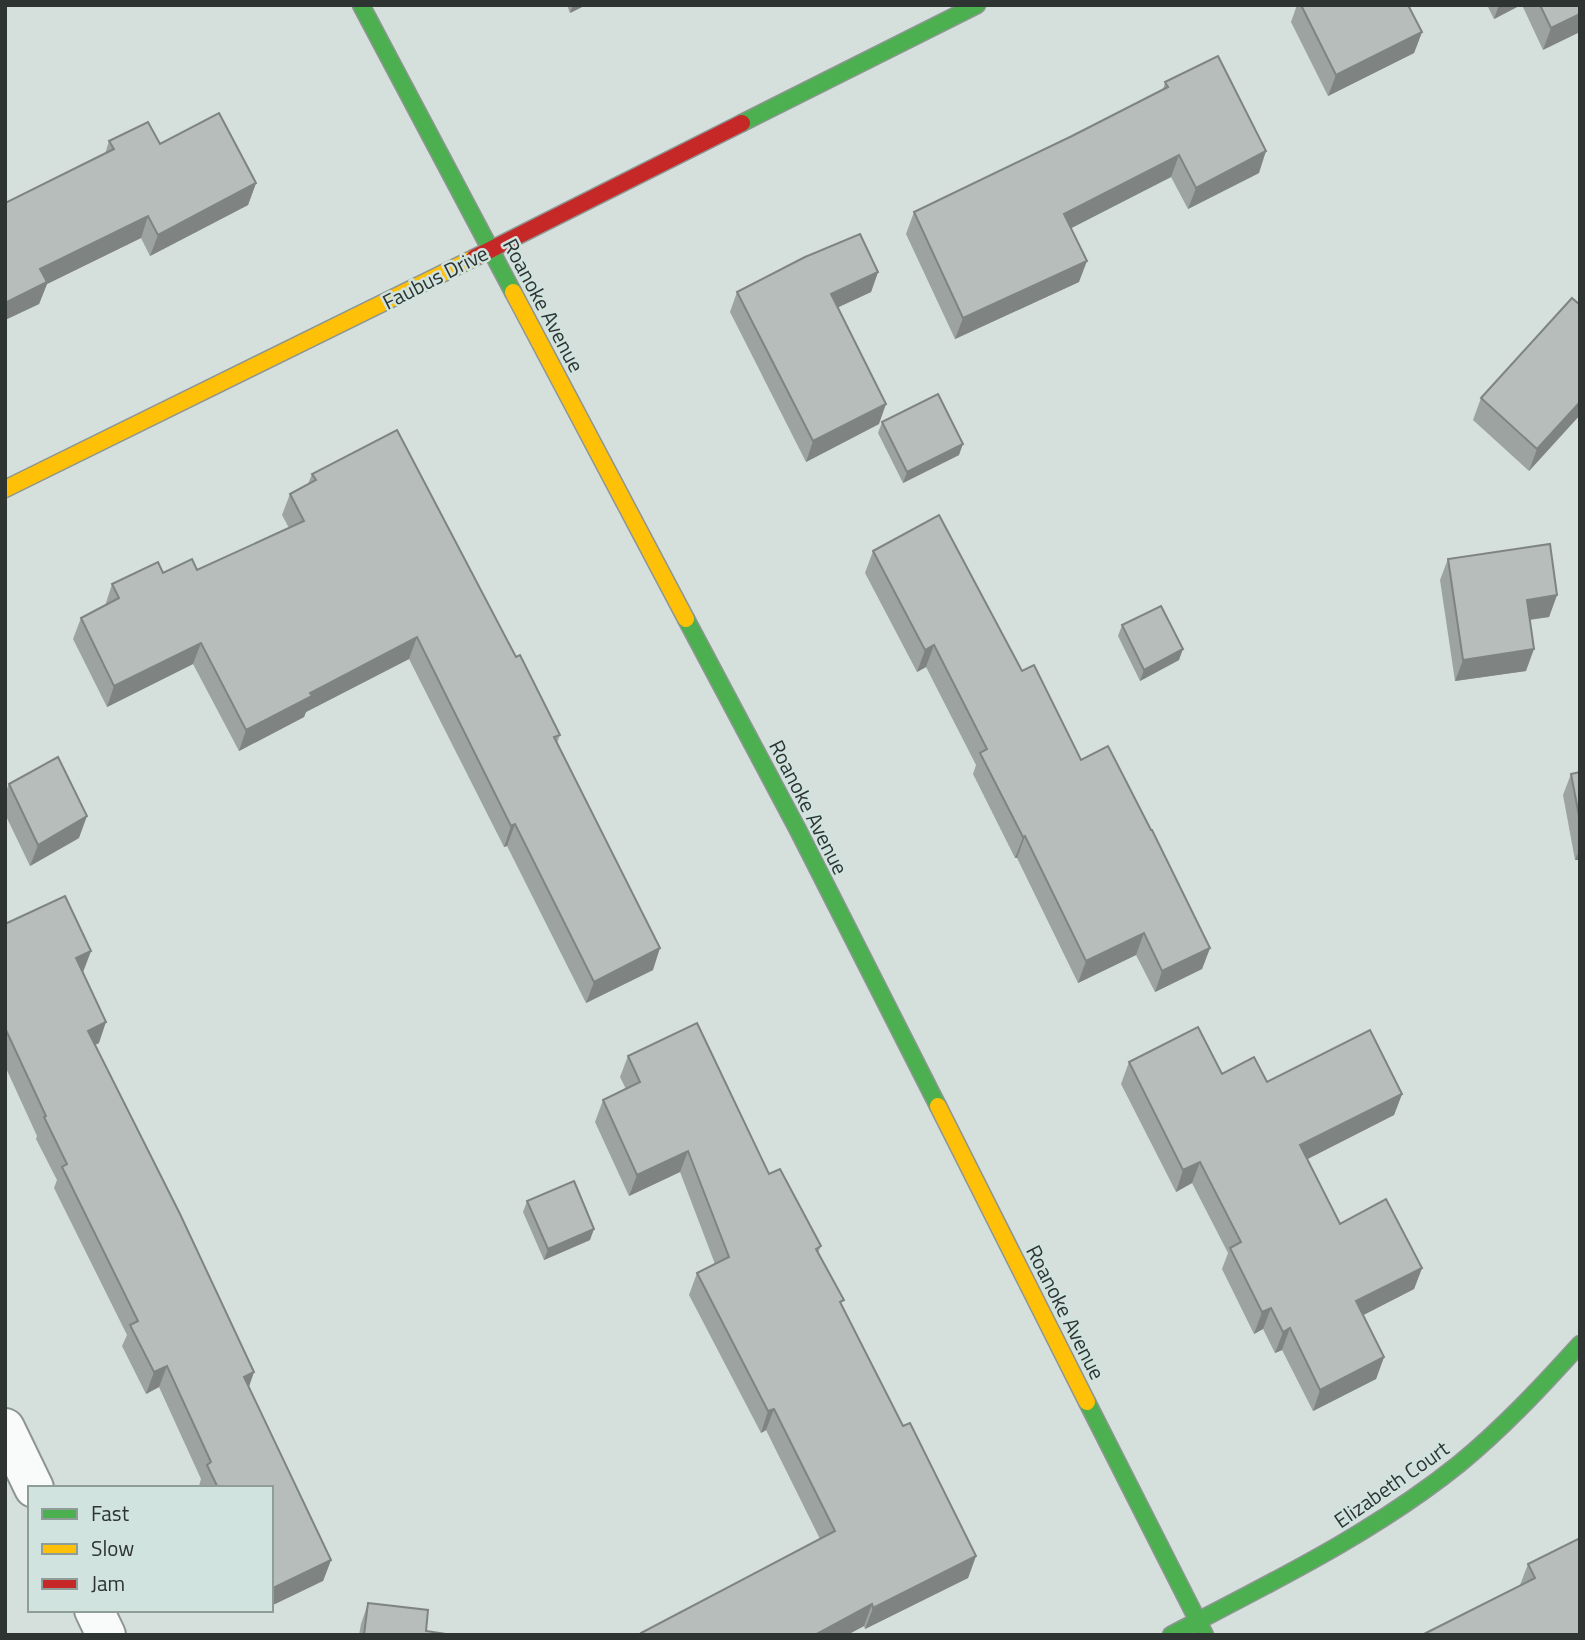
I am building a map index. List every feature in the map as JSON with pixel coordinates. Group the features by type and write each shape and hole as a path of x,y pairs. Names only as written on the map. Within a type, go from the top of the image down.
{"street":[{"name":"Roanoke Avenue","path":"361,5 798,830 1202,1628"},
{"name":"Faubus Drive","path":"5,489 490,250 977,5"},
{"name":"Elizabeth Court","path":"1202,1628 1383,1519 1459,1464 1528,1402 1580,1344"},
{"path":"5,1428 33,1486"},
{"path":"95,1612 106,1635"},
{"path":"1171,1635 1202,1628"}],"building":[{"path":"1301,5 1408,5 1422,32 1336,75"},
{"path":"1540,5 1580,5 1580,14 1551,28"},
{"path":"1218,56 1266,151 1196,188 1179,155 1064,214 1087,261 963,318 914,212 1168,87 1165,82"},
{"path":"219,113 256,183 158,235 148,216 40,269 47,282 5,303 5,203 114,149 109,141 148,122 160,144"},
{"path":"860,234 878,272 831,294 886,404 813,441 737,292 805,257"},
{"path":"1572,298 1580,305 1580,402 1537,449 1481,398"},
{"path":"938,394 963,444 907,472 882,422"},
{"path":"397,430 516,657 520,655 560,735 554,737 660,948 594,982 515,824 511,826 417,637 246,730 201,643 114,686 81,618 119,598 112,584 158,562 163,573 192,559 197,570 304,521 290,494 316,480 312,474"},
{"path":"939,515 1022,671 1034,665 1081,760 1108,746 1210,948 1162,971 1144,933 1086,961 1025,836 1023,837 980,753 987,749 934,645 925,650 873,551"},
{"path":"1550,544 1557,595 1527,600 1534,649 1463,660 1448,559"},
{"path":"1161,606 1183,649 1144,670 1122,625"},
{"path":"58,757 87,816 38,845 9,784"},
{"path":"1580,772 1580,821 1571,774"},
{"path":"65,896 91,951 76,958 106,1022 88,1031 180,1214 254,1372 244,1377 331,1560 273,1588 273,1486 217,1486 207,1465 211,1462 167,1366 154,1372 130,1325 138,1321 62,1167 67,1164 5,1028 5,924"},
{"path":"697,1023 769,1174 780,1169 821,1246 816,1249 844,1300 840,1302 903,1426 910,1423 976,1556 873,1608 872,1604 815,1635 641,1633 835,1531 774,1409 768,1411 697,1273 729,1257 688,1151 637,1175 603,1100 640,1082 628,1056"},
{"path":"1198,1027 1222,1074 1254,1057 1267,1082 1370,1030 1402,1094 1300,1145 1340,1224 1386,1199 1422,1268 1356,1301 1384,1357 1320,1390 1290,1328 1283,1332 1271,1308 1262,1312 1230,1248 1241,1242 1200,1162 1183,1170 1129,1062"},
{"path":"574,1181 594,1229 548,1249 527,1201"},
{"path":"1580,1538 1580,1635 1422,1635 1535,1578 1528,1564"},
{"path":"368,1603 428,1610 426,1631 453,1635 364,1635"}],"traffic: fast":[{"path":"361,5 513,292"},
{"path":"742,123 977,5"},
{"path":"686,619 798,830 938,1106"},
{"path":"1171,1635 1356,1535 1426,1489 1491,1436 1580,1344"},
{"path":"1087,1402 1205,1635"}],"traffic: slow":[{"path":"5,489 474,258"},
{"path":"513,292 686,619"},
{"path":"938,1106 1087,1402"}],"traffic: jam":[{"path":"474,258 742,123"}]}
